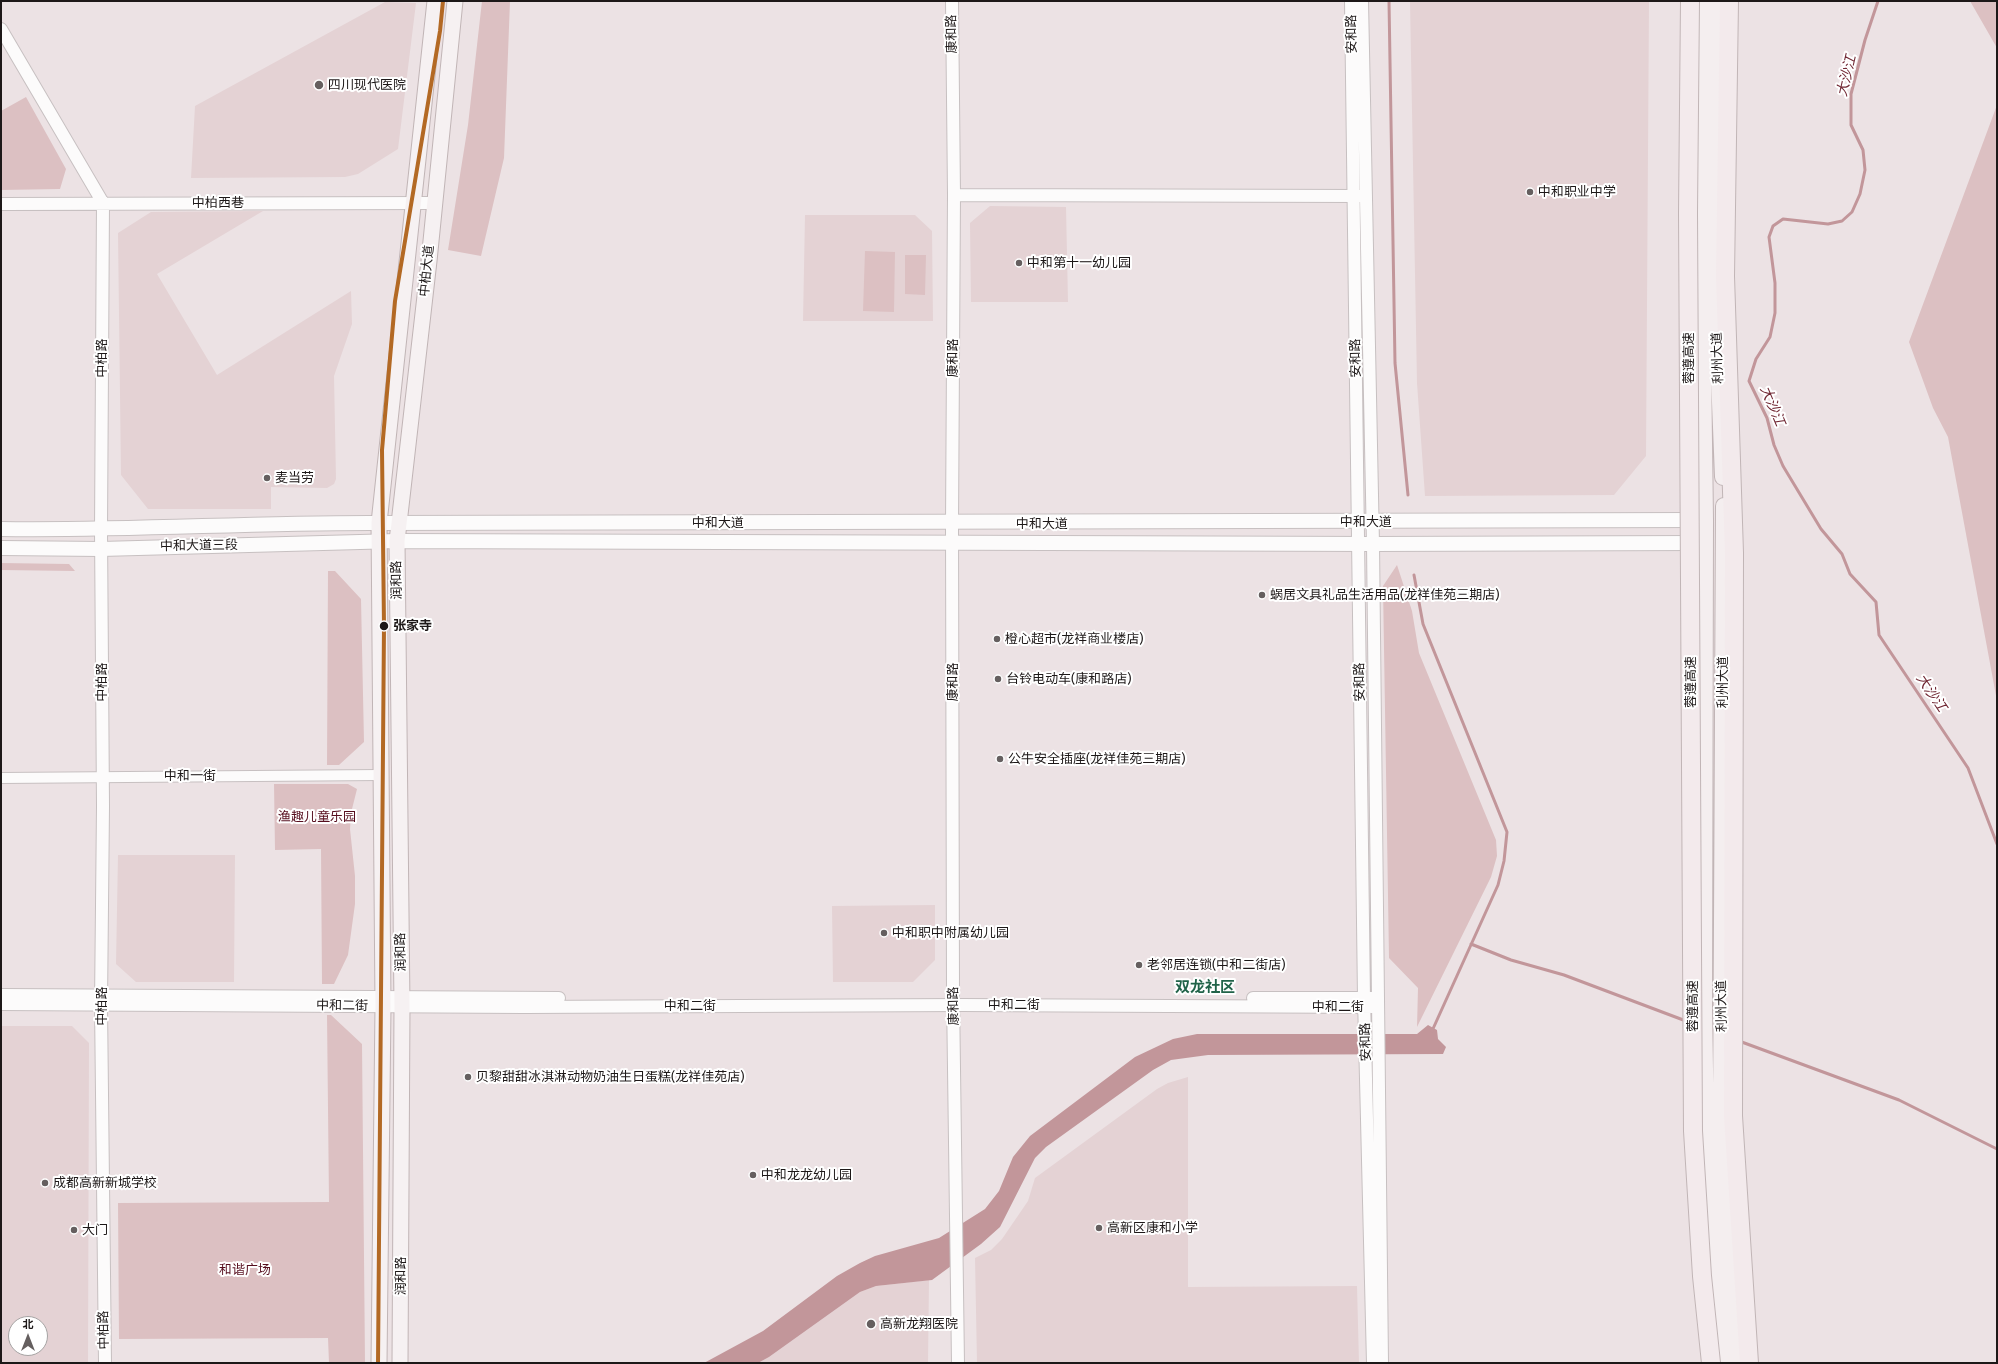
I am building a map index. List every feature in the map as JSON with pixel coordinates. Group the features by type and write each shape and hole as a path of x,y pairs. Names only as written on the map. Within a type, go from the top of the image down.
{"highway":[{"name":"蓉遵高速","path":"1690,1 1688,213 1694,1131 1702,1276 1711,1363"},
{"name":"利州大道","path":"1702,1 1701,210 1705,520 1704,1010 1706,1129 1727,1363"},
{"name":"利州大道","path":"1716,1 1714,251 1724,521 1721,1130 1740,1363"},
{"path":"1729,1 1725,276 1734,553 1733,1116 1749,1363"}],"main road":[{"name":"中柏大道","path":"379,542 379,523 415,202 435,1"},
{"name":"中柏大道","path":"397,541 455,1"},
{"name":"中和大道","path":"379,523 952,524 1372,523 1705,520"},
{"name":"中和大道三段","path":"1,529 101,530 379,523"},
{"name":"中和大道","path":"397,541 1358,544 1705,543"},
{"name":"中和大道三段","path":"1,548 101,549 397,541"},
{"name":"润和路","path":"397,541 402,1002 400,1363"},
{"name":"润和路","path":"379,542 383,1002 379,1363"}],"street":[{"name":"康和路","path":"952,1 954,195 952,524 954,1002 958,1363"},
{"name":"安和路","path":"1351,1 1373,544 1378,1002 1373,1037 1374,1363"},
{"name":"安和路","path":"1362,1 1358,544 1365,1002 1373,1037"},
{"path":"1,30 103,203"},
{"path":"954,195 1360,196"},
{"name":"中柏路","path":"103,203 101,530 103,776 101,999 105,1363"},
{"name":"中柏西巷","path":"1,204 434,203"},
{"name":"中和一街","path":"1,778 380,775"},
{"name":"中和二街","path":"1,994 101,999 383,1002 1378,1002"},
{"name":"中和二街","path":"1,1004 101,999"},
{"name":"安和路","path":"1373,1067 1382,1363"}],"shaded area":[{"name":"中和职业中学","path":"1410,1 1649,1 1646,456 1614,495 1425,496 1417,383"},
{"name":"四川现代医院","path":"385,2 416,3 398,149 358,174 345,177 191,178 195,106"},
{"name":"中和第十一幼儿园","path":"990,206 1066,207 1068,302 971,302 970,223"},
{"path":"263,211 157,274 217,375 351,291 352,324 334,376 336,479 334,484 327,488 271,487 271,509 148,509 121,475 118,233 151,212"},
{"path":"805,215 915,215 932,231 933,321 803,321"},
{"path":"118,855 235,855 234,982 136,982 116,964"},
{"name":"中和职中附属幼儿园","path":"935,905 935,960 913,982 833,982 832,906"},
{"path":"1428,1025 1437,1030 1438,1039 1446,1047 1443,1054 1208,1055 1171,1060 1153,1070 1046,1147 1035,1158 1000,1227 981,1244 932,1280 876,1286 860,1292 769,1357 758,1363 704,1363 763,1331 837,1276 860,1263 875,1256 939,1238 985,1209 999,1191 1013,1157 1030,1136 1135,1057 1173,1039 1197,1034 1417,1034"},
{"name":"成都高新新城学校","path":"1,1026 72,1026 89,1043 88,1363 1,1363"},
{"name":"高新区康和小学","path":"1188,1077 1188,1287 1357,1286 1359,1363 977,1363 975,1258 991,1250 1002,1239 1028,1201 1035,1178 1157,1089 1168,1083"},
{"name":"高新龙翔医院","path":"929,1280 928,1363 758,1363 769,1357 860,1292 876,1286"}],"green space":[{"path":"482,1 510,1 504,158 481,256 448,250 468,125"},
{"path":"1970,1 1997,1 1997,48"},
{"path":"26,97 66,169 60,189 1,190 1,111"},
{"path":"1997,105 1997,701 1948,437 1933,408 1909,342"},
{"path":"865,251 895,252 894,312 863,311"},
{"path":"905,255 926,255 925,295 905,294"},
{"path":"1,563 69,564 75,571 1,570"},
{"path":"1397,565 1412,611 1419,653 1496,840 1497,856 1491,877 1417,1027 1418,988 1389,958 1383,586"},
{"path":"328,571 335,571 361,599 364,742 339,765 327,765"},
{"name":"渔趣儿童乐园","path":"274,784 348,784 357,789 351,813 350,829 355,876 355,904 348,955 334,984 322,984 321,849 275,850"},
{"name":"和谐广场","path":"327,1015 331,1015 362,1044 365,1363 329,1363 328,1338 119,1339 118,1203 329,1202"}],"waterway":[{"path":"1389,1 1395,363 1408,495"},
{"name":"大沙江","path":"1878,1 1865,40 1851,94 1851,125 1863,150 1865,170 1860,194 1852,212 1842,221 1828,224 1783,219 1773,226 1769,237 1775,283 1775,313 1770,337 1756,359 1749,381 1767,418 1774,445 1783,466 1821,529 1842,554 1850,574 1876,602 1879,635 1968,768 1997,844"},
{"path":"1414,575 1423,624 1507,832 1504,861 1498,885 1432,1031"},
{"path":"1471,944 1511,960 1564,975 1686,1021"},
{"path":"1739,1041 1899,1100 1997,1149"}],"transit line":[{"path":"378,1363 384,626 382,450 395,301 440,31 443,1"}],"place":[{"name":"四川现代医院","path":"319,85"},
{"name":"中和职业中学","path":"1530,192"},
{"name":"中和第十一幼儿园","path":"1019,263"},
{"name":"麦当劳","path":"267,478"},
{"name":"蜗居文具礼品生活用品(龙祥佳苑三期店)","path":"1262,595"},
{"name":"张家寺","path":"384,626"},
{"name":"橙心超市(龙祥商业楼店)","path":"997,639"},
{"name":"台铃电动车(康和路店)","path":"998,679"},
{"name":"公牛安全插座(龙祥佳苑三期店)","path":"1000,759"},
{"name":"中和职中附属幼儿园","path":"884,933"},
{"name":"老邻居连锁(中和二街店)","path":"1139,965"},
{"name":"贝黎甜甜冰淇淋动物奶油生日蛋糕(龙祥佳苑店)","path":"468,1077"},
{"name":"中和龙龙幼儿园","path":"753,1175"},
{"name":"成都高新新城学校","path":"45,1183"},
{"name":"高新区康和小学","path":"1099,1228"},
{"name":"大门","path":"74,1230"},
{"name":"高新龙翔医院","path":"871,1324"}],"district":[{"name":"双龙社区","path":"1205,988"}]}
